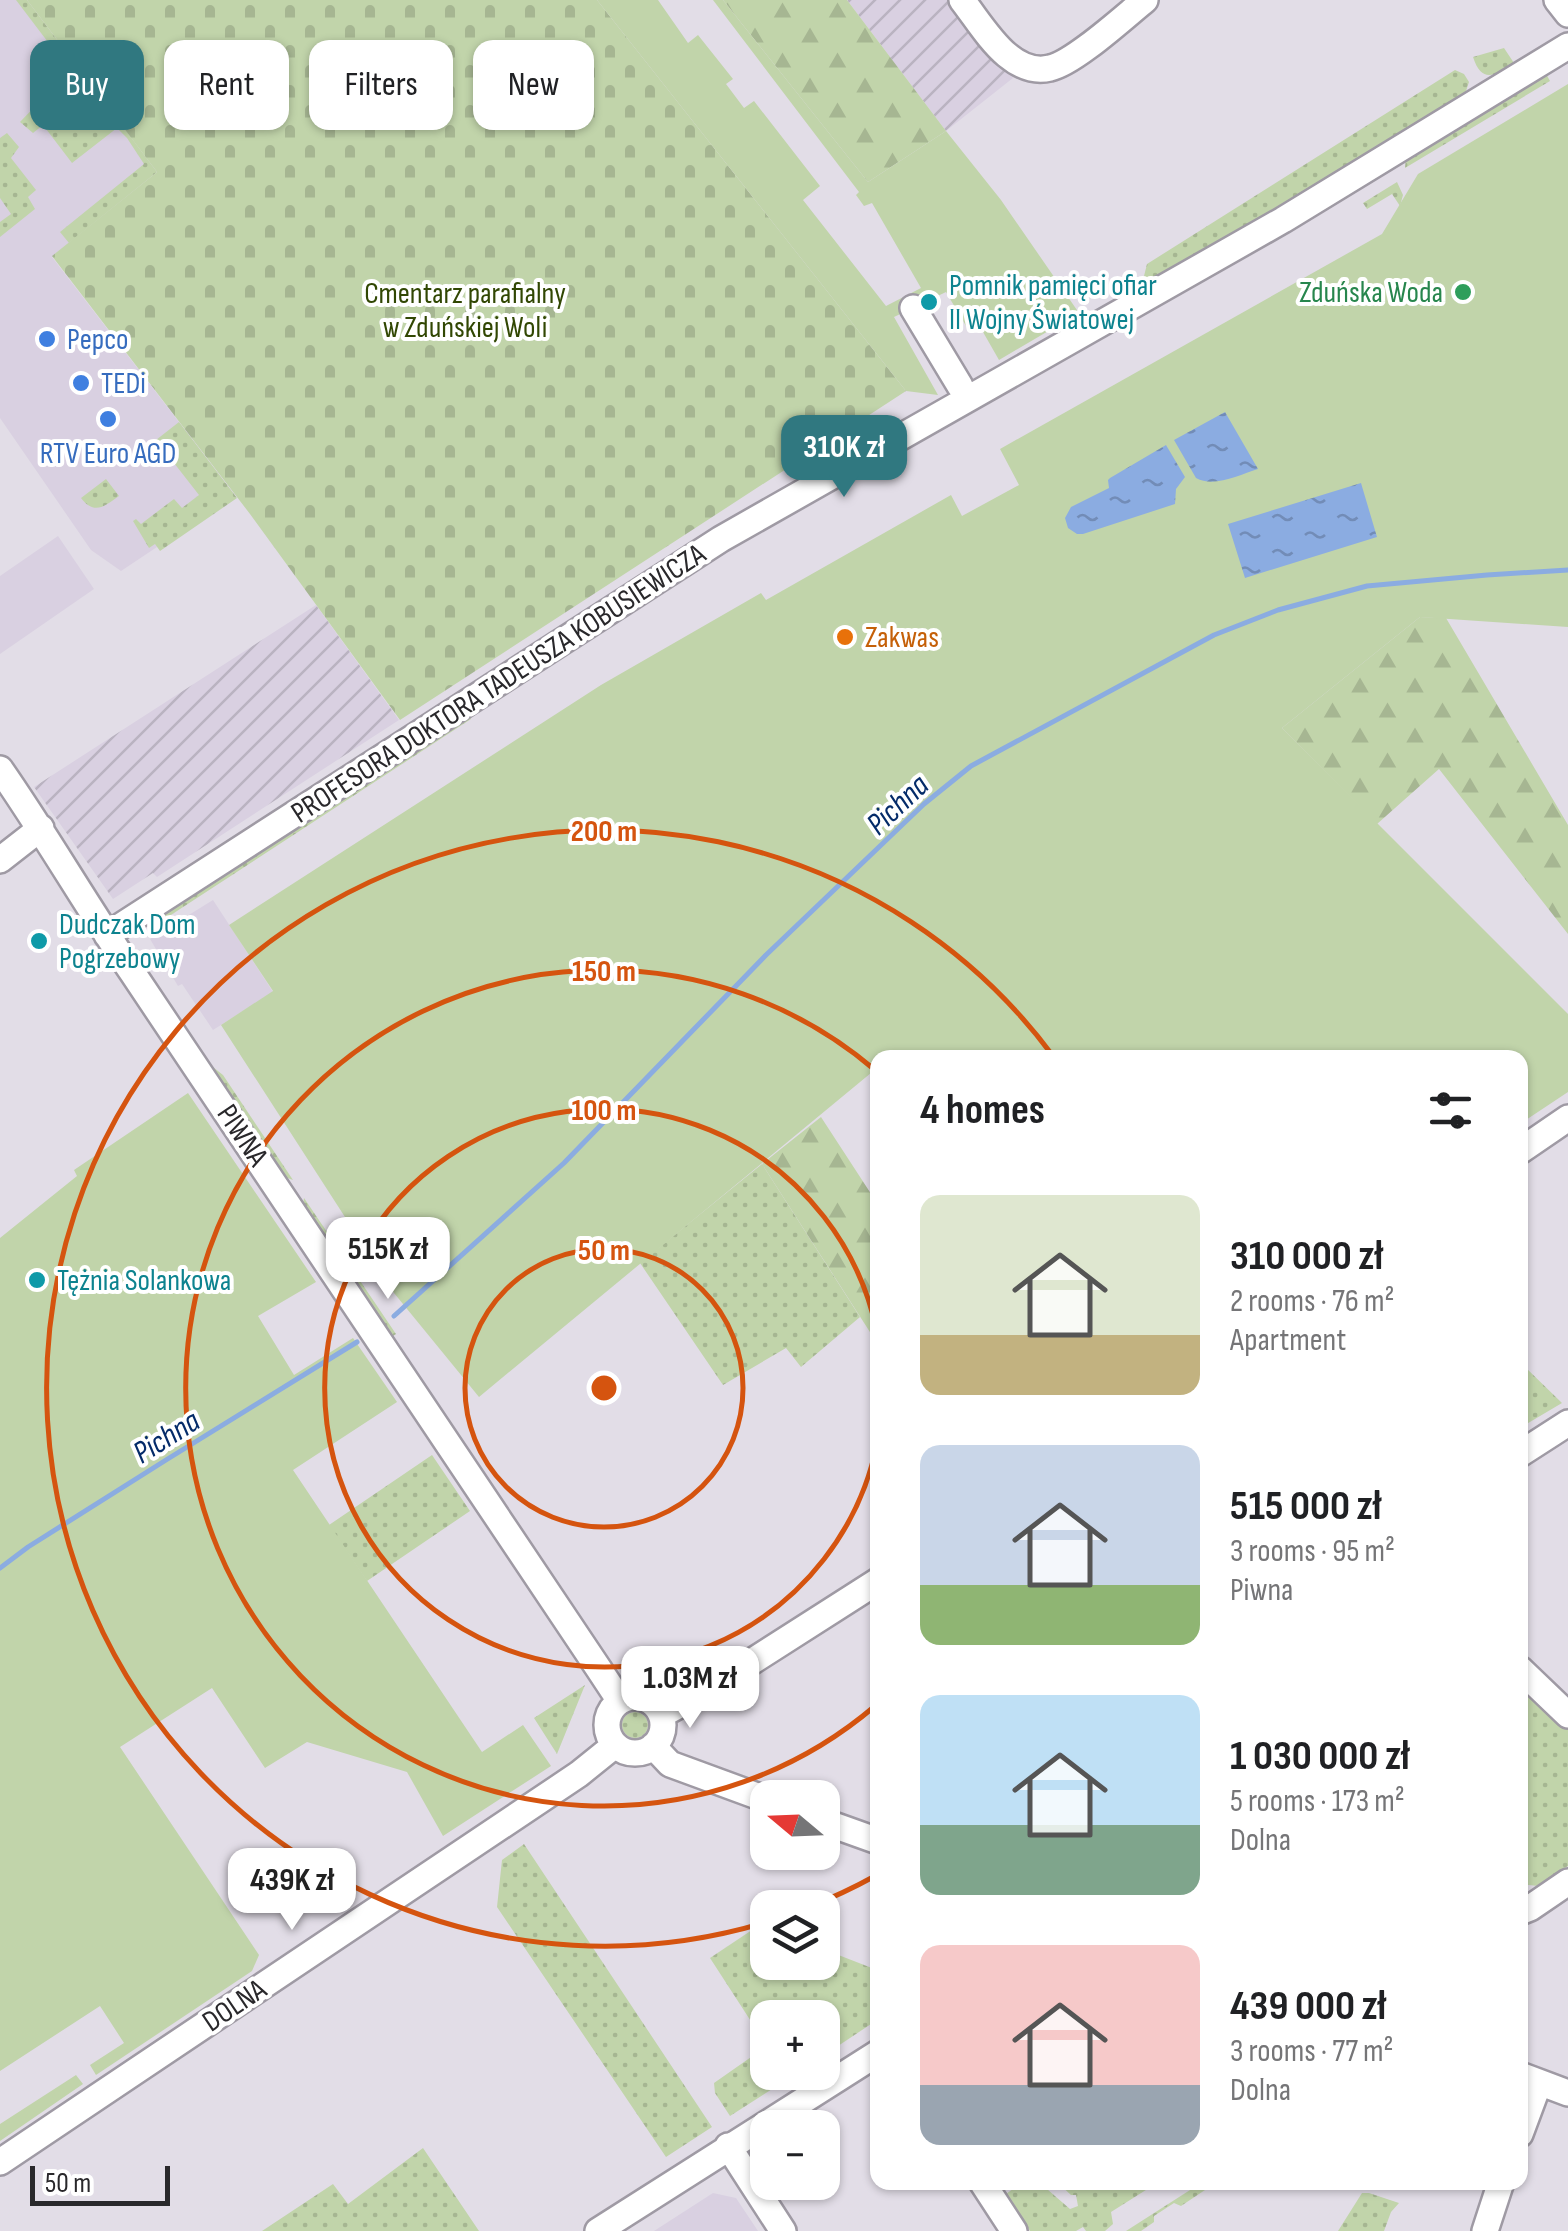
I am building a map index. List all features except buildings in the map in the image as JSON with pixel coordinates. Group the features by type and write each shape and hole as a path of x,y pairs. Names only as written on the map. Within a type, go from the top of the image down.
{"street":[{"path":"962,0 1004,54 1037,70 1054,68 1075,55 1145,0"},
{"path":"1557,0 1568,14"},
{"name":"PROFESORA DOKTORA TADEUSZA KOBUSIEWICZA","path":"107,935 721,539 1283,220 1568,46"},
{"path":"913,308 960,386"},
{"name":"PIWNA","path":"0,769 620,1701"},
{"path":"0,860 41,828"},
{"path":"1528,1146 1568,1118"},
{"path":"1528,1449 1568,1423"},
{"path":"661,1714 712,1687 870,1586"},
{"path":"1528,1677 1568,1716"},
{"path":"639,1697 656,1706 661,1714 662,1732 654,1746 634,1753 615,1745 607,1730 609,1714 620,1701 639,1697"},
{"name":"DOLNA","path":"0,2162 579,1774 615,1745"},
{"path":"654,1746 670,1764 750,1793"},
{"path":"840,1827 870,1838"},
{"path":"1528,1909 1568,1882"},
{"path":"598,2231 870,2058"},
{"path":"1530,2079 1568,2093"},
{"path":"728,2146 783,2231"},
{"path":"986,2190 1005,2228"},
{"path":"1485,2231 1499,2190"}],"shaded area":[{"path":"0,0 27,0 57,40 30,40 30,130 125,130 157,172 52,257 235,495 121,571 91,550 0,418"},
{"path":"847,0 952,0 1013,78 946,131"},
{"path":"58,536 94,589 0,654 0,576"},
{"path":"316,605 399,720 157,877 153,873 113,899 34,787"},
{"path":"213,900 273,992 213,1030 182,984 178,986 150,939"},
{"path":"713,2193 736,2198 758,2231 654,2231"}],"green space":[{"path":"16,0 27,0 57,40 46,40"},
{"name":"Cmentarz parafialny w Zduńskiej Woli","path":"27,0 597,0 906,391 400,720 250,514 52,256 157,172 125,130 144,130 144,40 57,40"},
{"path":"597,0 658,0 688,43 698,35 733,79 726,84 744,108 754,101 820,186 803,200 886,306 921,288 872,203 864,206 856,195 859,192 713,0 723,0 868,182 946,131 1001,200 1079,313 999,360 979,325 969,331 946,292 894,317 938,395 906,391"},
{"path":"723,0 847,0 946,131 868,182"},
{"path":"1504,48 1514,63 1495,74 1481,71 1473,57"},
{"path":"1455,70 1469,82 1465,94 1152,281 1144,276 1147,264"},
{"path":"1545,72 1550,81 1405,168 1406,156"},
{"path":"1568,84 1568,627 1420,617 1282,728 1568,1014 1568,1092 1528,1119 1528,1050 870,1050 870,1074 479,1397 394,1293 221,1025 273,991 229,925 601,685 761,593 766,600 951,495 962,516 1019,485 1000,449 1382,234 1418,174"},
{"path":"30,112 30,130 37,130 33,133 20,122"},
{"path":"47,130 114,130 72,163"},
{"path":"119,130 126,130 157,172 69,243 60,232 144,164"},
{"path":"7,133 19,147 11,158 36,190 28,197 35,209 0,237 0,222 11,214 0,198 0,138"},
{"path":"1397,182 1403,195 1400,206 1392,194 1367,209 1363,203"},
{"path":"179,422 237,498 160,551 155,544 149,548 133,521 141,524 174,499 182,508 199,495 156,440"},
{"path":"106,479 119,496 99,508 81,498"},
{"path":"1420,617 1446,618 1568,825 1568,934 1439,769 1377,824 1282,728"},
{"path":"469,715 471,719 154,926 148,923"},
{"path":"204,1060 223,1075 293,1180 282,1176"},
{"path":"188,1093 316,1282 258,1316 294,1375 353,1338 397,1402 293,1470 482,1752 523,1725 551,1766 443,1836 407,1772 307,1742 265,1768 212,1688 120,1747 259,1955 252,1971 96,2075 90,2065 124,2043 100,2006 0,2071 0,1238 77,1176 74,1170"},
{"path":"821,1117 870,1192 870,1332 762,1164"},
{"path":"762,1164 860,1317 801,1367 786,1348 723,1385 640,1263"},
{"path":"304,1198 396,1334 390,1338 303,1205"},
{"path":"1528,1370 1562,1403 1528,1423"},
{"path":"432,1455 470,1511 367,1581 329,1525"},
{"path":"585,1685 557,1754 534,1718"},
{"path":"1528,1686 1568,1725 1568,1866 1538,1886 1528,1885"},
{"path":"635,1712 644,1716 648,1725 644,1734 635,1738 626,1734 622,1725 626,1716"},
{"path":"524,1844 712,2127 666,2157 497,1907 502,1860"},
{"path":"750,1931 750,1980 840,1980 840,1956 870,1967 870,2025 840,2045 840,2000 750,2000 750,2020 710,1958"},
{"path":"750,2058 750,2090 771,2090 730,2116 715,2093 714,2083"},
{"path":"76,2075 83,2084 0,2141 0,2124"},
{"path":"423,2148 479,2231 262,2231 333,2184 348,2204"},
{"path":"1011,2190 1048,2190 1070,2209 1078,2206 1076,2195 1066,2190 1146,2190 1111,2212 1113,2224 1105,2231 1086,2231 1083,2227 1076,2231 1030,2231 1006,2194"},
{"path":"1190,2190 1205,2190 1181,2206 1174,2203 1154,2216 1154,2222 1141,2231 1126,2231"},
{"path":"1362,2193 1399,2203 1384,2231 1338,2231"}],"water":[{"path":"1225,412 1258,469 1227,479 1203,481 1196,478 1174,440"},
{"path":"1166,445 1185,477 1176,489 1175,504 1083,534 1068,528 1065,518 1071,507 1109,488 1110,478"},
{"path":"1361,483 1377,537 1245,578 1228,524"}],"waterway":[{"name":"Pichna","path":"394,1316 564,1163 766,955 924,804 971,766 1214,635 1278,610 1367,586 1568,570"},
{"name":"Pichna","path":"0,1568 357,1342"}],"place":[{"name":"Zduńska Woda","path":"1463,292"},
{"name":"Pomnik pamięci ofiar II Wojny Światowej","path":"929,302"},
{"name":"Pepco","path":"47,339"},
{"name":"TEDi","path":"81,383"},
{"name":"RTV Euro AGD","path":"108,419"},
{"name":"Zakwas","path":"845,637"},
{"name":"Dudczak Dom Pogrzebowy","path":"39,941"},
{"name":"Tężnia Solankowa","path":"37,1280"}]}
